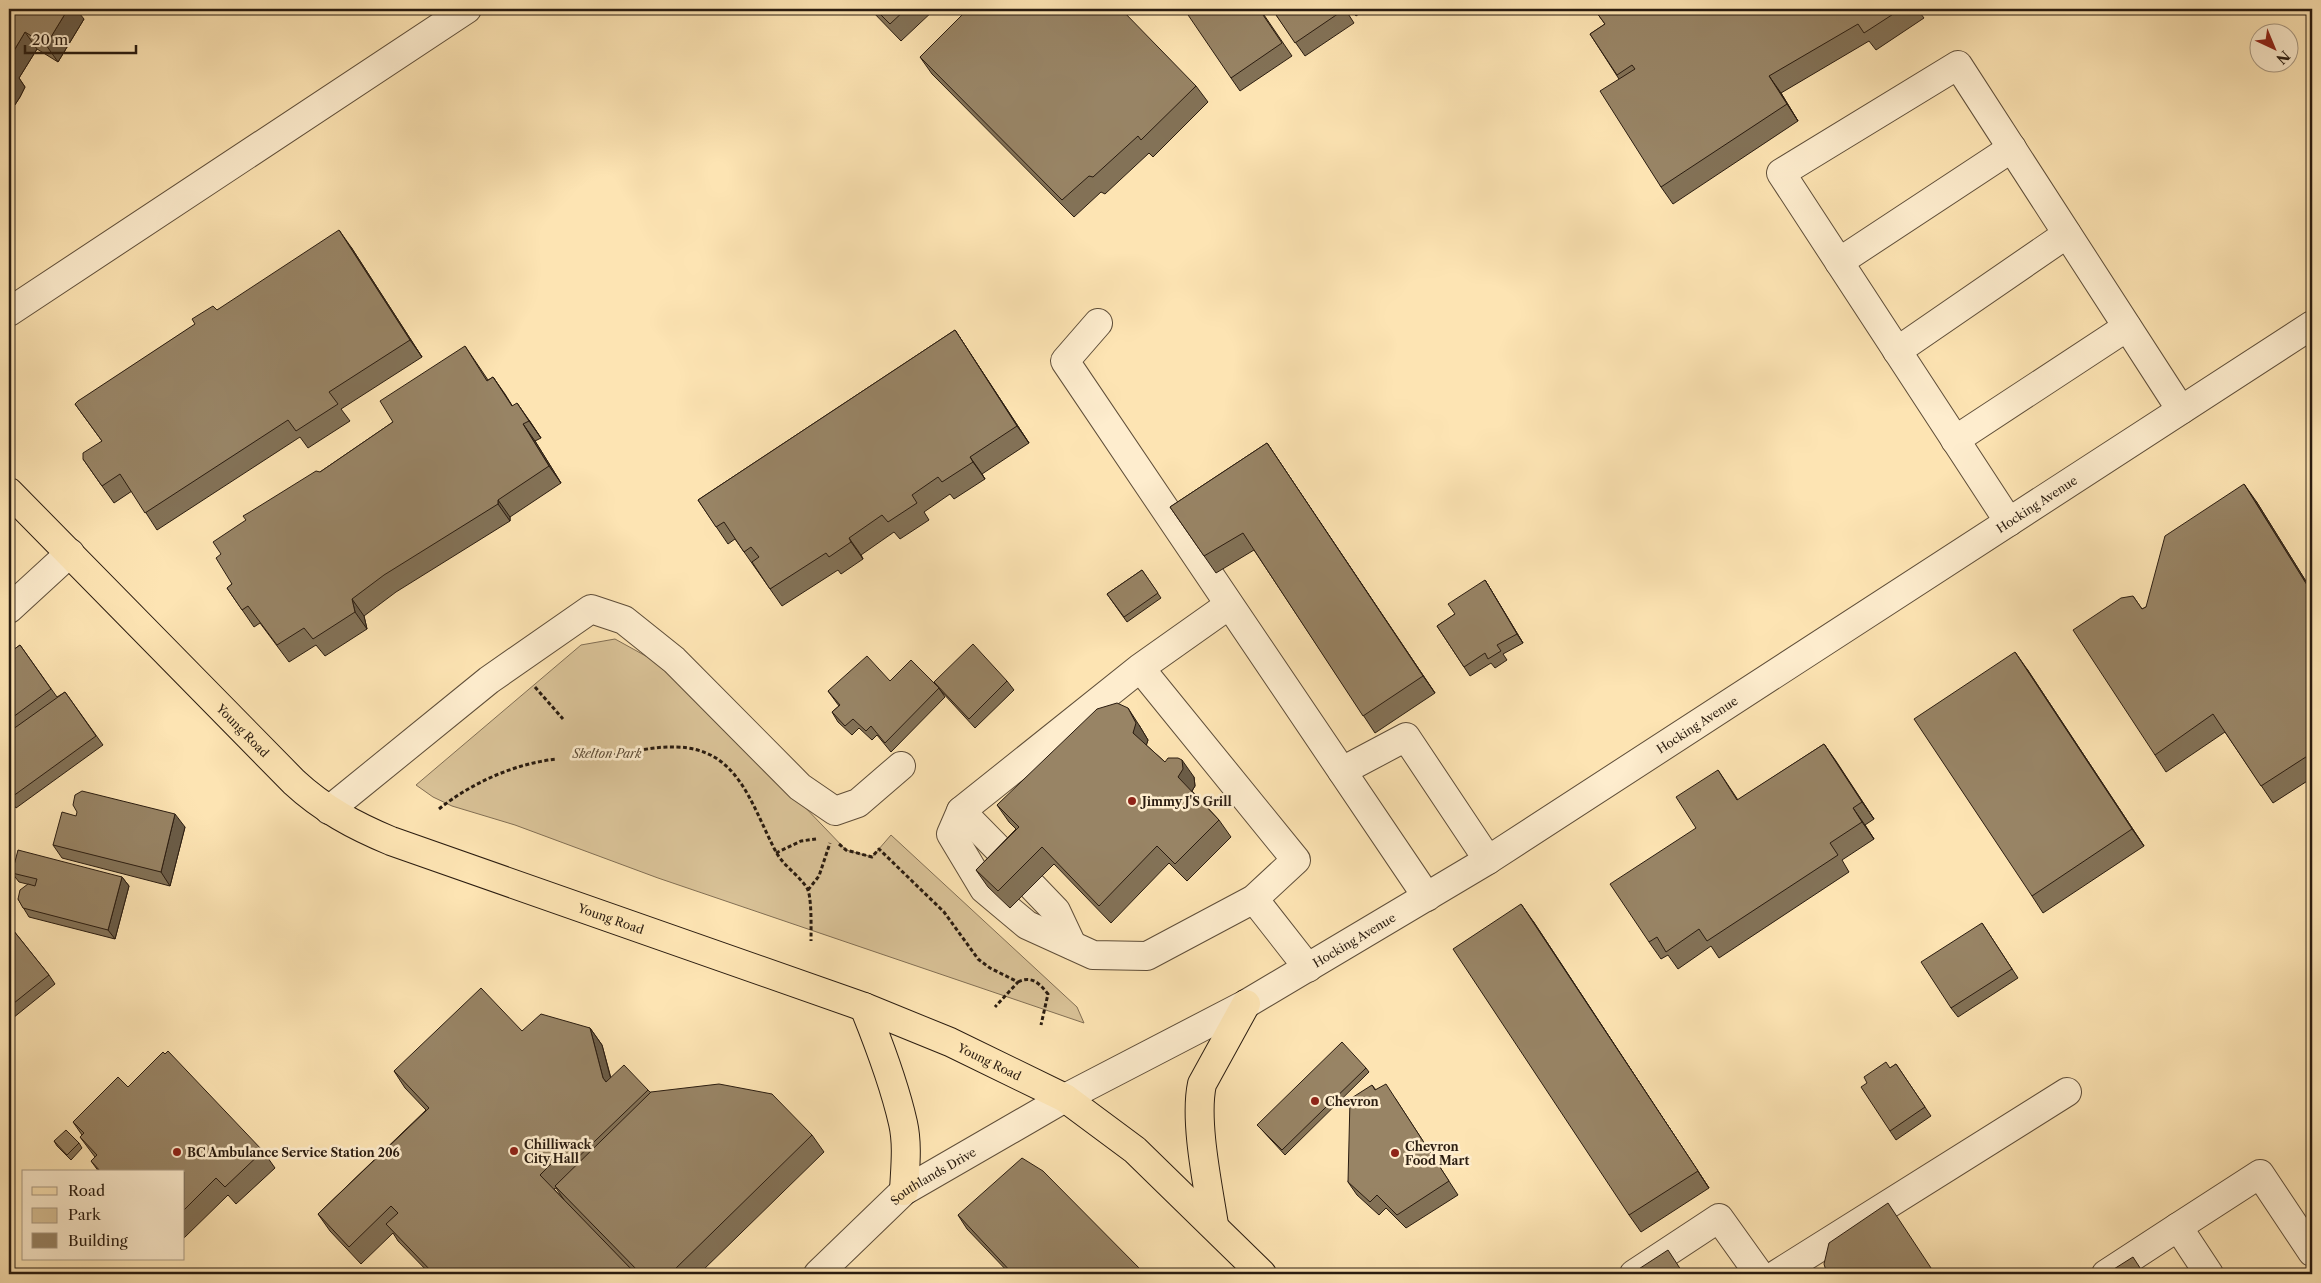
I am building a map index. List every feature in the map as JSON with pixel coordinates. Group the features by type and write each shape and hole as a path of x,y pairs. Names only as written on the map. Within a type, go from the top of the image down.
{"main road":[{"name":"Young Road","path":"9,492 294,782 328,810 346,821 390,841 864,1006 950,1042 1065,1098 1135,1150 1214,1225 1262,1274"},
{"path":"1214,1225 1201,1128 1199,1096 1202,1084 1246,1004"},
{"path":"864,1006 883,1053 903,1124 906,1156 904,1191"}],"street":[{"path":"11,307 467,9"},
{"path":"2009,522 1781,173 1958,65 2181,410"},
{"path":"1839,262 2012,148"},
{"path":"1898,351 2067,234"},
{"path":"1098,323 1065,362 1427,897"},
{"name":"Hocking Avenue","path":"1065,1098 1246,1004 1488,860 2312,325"},
{"path":"1955,440 2128,327"},
{"path":"9,609 70,553"},
{"path":"1140,668 1296,860 1254,899 1147,956 1094,955 1027,925 984,889 951,834 961,810 1140,668 1229,605"},
{"path":"328,810 489,680 590,609 624,620 674,660 800,787 835,811 858,803 901,766"},
{"path":"1342,771 1406,737 1488,860"},
{"path":"961,810 1012,863"},
{"path":"1032,886 1056,911 1072,946"},
{"path":"1254,899 1308,968"},
{"path":"1777,1274 2067,1092"},
{"name":"Southlands Drive","path":"818,1274 904,1191 1065,1098"},
{"path":"2106,1274 2260,1174 2312,1252"},
{"path":"1634,1274 1719,1218 1759,1274"},
{"path":"2178,1227 2209,1274"}],"path":[{"path":"534,686 562,719"},
{"path":"612,755 676,747 696,749 715,756 728,766 740,782 776,853 808,890 811,941"},
{"path":"439,809 458,794 497,776 539,761 557,760"},
{"path":"808,890 819,876 832,836"},
{"path":"776,853 801,841 824,838"},
{"path":"839,843 846,850 872,857 879,849 944,912 978,959 990,968 1018,982"},
{"path":"995,1007 1018,982 1025,978 1033,980 1048,994 1041,1025"}],"green space":[{"name":"Skelton Park","path":"615,639 653,660 752,752 846,850 872,857 891,835 1077,1007 1084,1023 658,878 515,825 452,806 433,797 416,785 581,645"}],"building":[{"path":"9,9 68,9 46,45 25,32 9,59"},
{"path":"875,9 906,9 890,24"},
{"path":"968,9 1121,9 1196,86 1141,140 1138,136 1093,177 1089,176 1062,200 920,57"},
{"path":"1184,9 1259,9 1282,43 1231,78"},
{"path":"1272,9 1345,9 1295,43"},
{"path":"1594,9 1901,9 1864,33 1858,24 1769,76 1787,104 1661,187 1600,91 1635,69 1632,65 1617,75 1590,34 1605,24"},
{"path":"9,67 13,70 9,78"},
{"path":"339,230 410,340 329,392 338,404 296,431 288,420 145,513 120,474 102,486 83,459 83,453 102,441 75,404 195,324 192,319 213,306 217,310"},
{"path":"955,330 1017,426 970,457 973,462 942,482 938,477 912,495 917,503 888,522 882,515 849,538 851,542 829,557 826,553 770,589 752,562 759,557 751,547 744,552 724,522 716,527 698,500"},
{"path":"465,346 487,381 493,377 512,406 517,403 529,421 523,424 549,466 498,500 498,504 384,575 352,599 355,612 313,639 304,628 277,645 248,606 242,610 227,588 232,584 216,558 221,554 213,542 246,520 243,516 316,471 320,472 393,422 380,401"},
{"path":"1267,443 1423,676 1363,716 1243,533 1204,556 1170,507"},
{"path":"2244,484 2312,593 2312,753 2261,786 2213,714 2155,755 2073,630 2121,598 2133,596 2142,609 2146,607 2165,536"},
{"path":"1142,570 1158,593 1124,617 1107,594"},
{"path":"1485,580 1517,634 1497,645 1501,651 1488,659 1485,653 1464,667 1437,626 1455,614 1448,604"},
{"path":"973,644 1007,681 969,719 934,682"},
{"path":"20,645 51,689 9,720 9,653"},
{"path":"2015,652 2132,829 2032,896 1914,719"},
{"path":"867,656 890,681 911,660 939,688 885,743 871,726 866,731 853,719 845,726 832,712 840,705 828,691"},
{"path":"65,692 96,736 9,799 9,732"},
{"path":"1117,703 1128,708 1136,723 1133,733 1165,762 1168,758 1182,760 1183,769 1178,777 1219,820 1175,864 1157,846 1099,906 1042,847 998,891 976,870 1019,827 997,805 1097,709"},
{"path":"1824,744 1862,802 1853,808 1862,822 1830,843 1838,855 1707,941 1699,929 1666,952 1657,937 1649,942 1610,884 1696,828 1676,797 1718,770 1737,800"},
{"path":"82,791 175,814 161,872 53,845 62,812 76,816 77,812 73,805 75,795"},
{"path":"18,850 122,877 108,930 23,908 18,899 20,890 28,884 35,886 37,879 12,873"},
{"path":"1521,904 1698,1171 1629,1215 1453,949"},
{"path":"1982,923 2012,969 1951,1008 1921,962"},
{"path":"9,925 49,975 9,1007"},
{"name":"Chilliwack City Hall","path":"481,988 522,1031 541,1014 590,1028 603,1078 606,1082 624,1065 648,1090 570,1165 560,1155 540,1175 636,1274 434,1274 386,1224 398,1213 391,1206 349,1247 318,1214 429,1108 394,1071"},
{"name":"Chevron","path":"1342,1042 1366,1068 1282,1150 1257,1125"},
{"name":"BC Ambulance Service Station 206","path":"168,1051 263,1151 225,1187 216,1178 185,1209 185,1170 99,1170 91,1161 97,1155 80,1137 84,1133 73,1122 118,1077 128,1087 163,1052 165,1054"},
{"path":"1886,1062 1890,1068 1896,1064 1925,1107 1890,1131 1861,1087 1867,1083 1864,1077"},
{"path":"719,1084 772,1094 812,1135 670,1274 641,1274 555,1186 651,1092"},
{"name":"Chevron Food Mart","path":"1386,1084 1449,1181 1397,1215 1377,1195 1370,1202 1348,1182 1350,1099 1372,1085 1375,1090"},
{"path":"66,1130 79,1143 67,1155 54,1141"},
{"path":"1022,1158 1043,1171 1145,1274 1013,1274 958,1215"},
{"path":"1888,1203 1935,1274 1827,1274 1824,1264 1829,1243"},
{"path":"1668,1250 1683,1273 1686,1270 1690,1274 1631,1274"},
{"path":"2133,1257 2144,1274 2106,1274"}],"place":[{"name":"Jimmy J'S Grill","path":"1132,801"},
{"name":"Chevron","path":"1315,1101"},
{"name":"Chilliwack City Hall","path":"514,1151"},
{"name":"BC Ambulance Service Station 206","path":"177,1152"},
{"name":"Chevron Food Mart","path":"1395,1153"}]}
